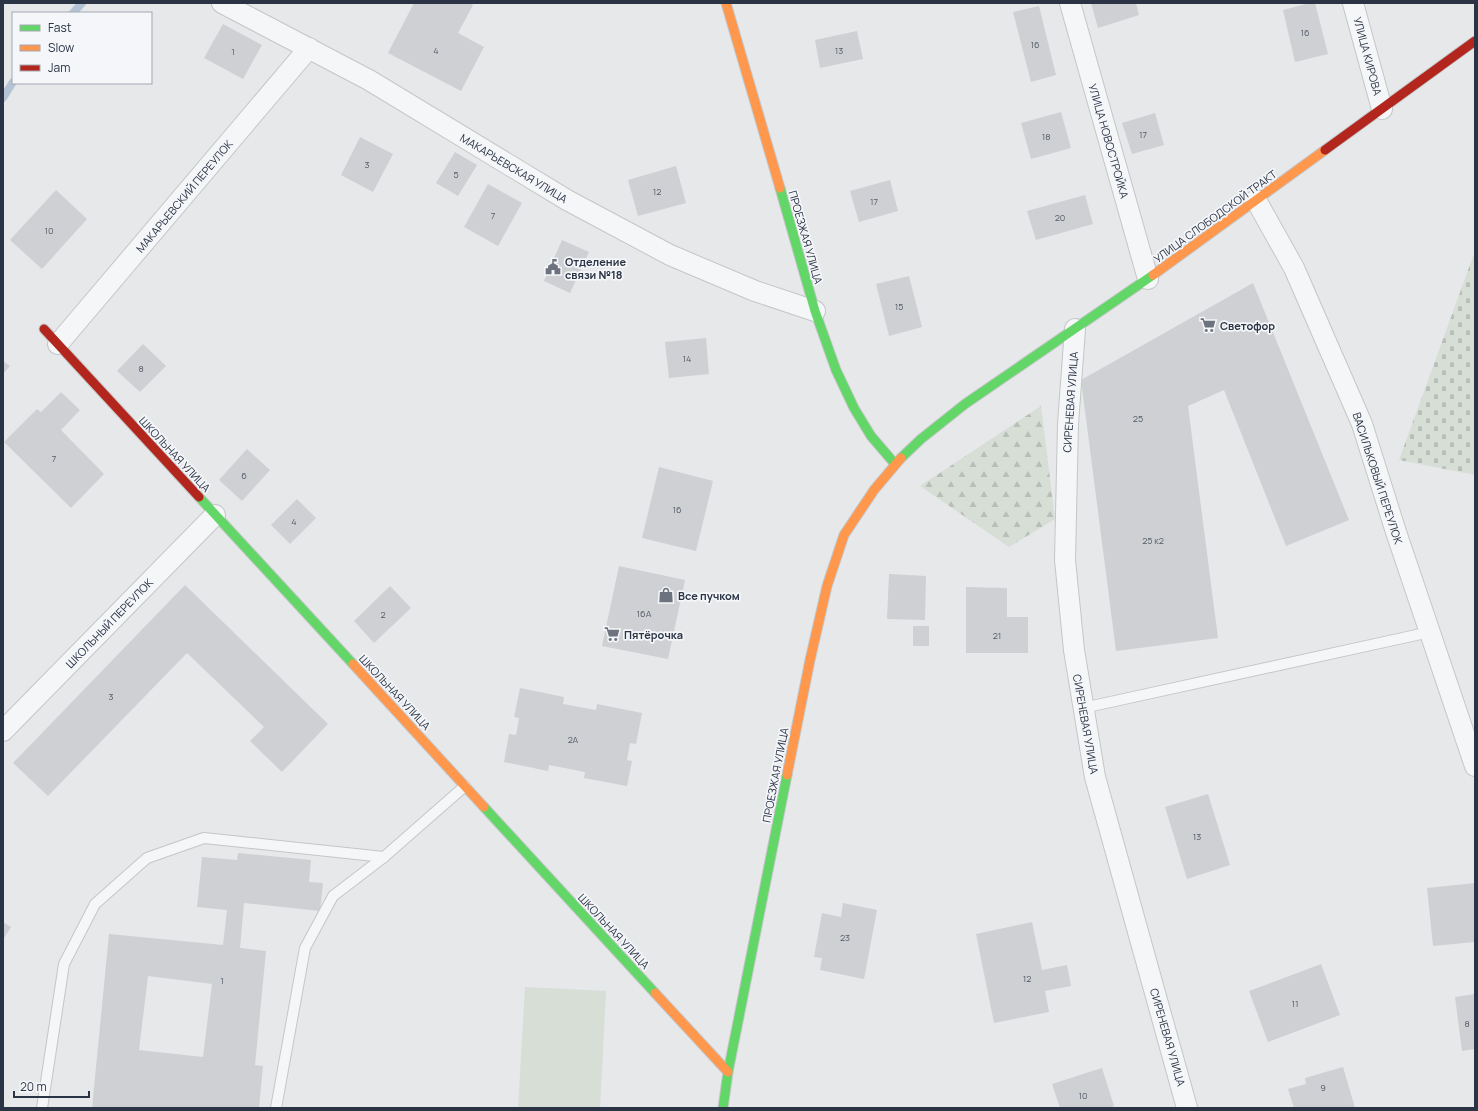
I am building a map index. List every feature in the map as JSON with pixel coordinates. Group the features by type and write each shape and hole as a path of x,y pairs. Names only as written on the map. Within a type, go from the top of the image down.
{"street":[{"name":"МАКАРЬЕВСКАЯ УЛИЦА","path":"222,3 369,80 567,200 670,256 756,291 815,311"},
{"name":"ПРОЕЗЖАЯ УЛИЦА","path":"726,3 815,311 836,370 854,408 871,436 894,464"},
{"name":"УЛИЦА НОВОСТРОЙКА","path":"1070,3 1148,279"},
{"name":"УЛИЦА КИРОВА","path":"1353,3 1382,108"},
{"name":"УЛИЦА СЛОБОДСКОЙ ТРАКТ","path":"965,404 1148,279 1475,41"},
{"name":"МАКАРЬЕВСКИЙ ПЕРЕУЛОК","path":"58,344 309,48"},
{"name":"ВАСИЛЬКОВЫЙ ПЕРЕУЛОК","path":"1256,200 1294,268 1362,424 1396,532 1475,766"},
{"name":"ШКОЛЬНАЯ УЛИЦА","path":"44,329 728,1072"},
{"name":"СИРЕНЕВАЯ УЛИЦА","path":"1076,329 1068,424 1065,560 1074,650 1095,777 1188,1108"},
{"name":"ПРОЕЗЖАЯ УЛИЦА","path":"723,1108 728,1072 808,668 827,586 844,535 874,490 894,464 921,439 965,404"},
{"name":"ШКОЛЬНЫЙ ПЕРЕУЛОК","path":"3,731 216,515"}],"lane":[{"path":"1083,708 1430,632"},
{"path":"276,1108 305,948 333,896 384,857 465,786"},
{"path":"42,1108 64,964 95,904 147,858 204,838 384,857"}],"green space":[{"path":"1475,251 1475,475 1399,460"},
{"path":"1041,406 1055,519 1009,547 920,486"},
{"path":"525,987 606,991 600,1108 518,1108"}],"building":[{"path":"414,3 470,3 473,5 458,33 484,47 461,91 388,53"},
{"path":"1091,3 1136,3 1139,15 1098,28"},
{"path":"1315,3 1328,54 1295,62 1283,10"},
{"path":"1039,6 1056,75 1031,82 1013,12"},
{"path":"223,24 262,45 243,79 204,58"},
{"path":"857,31 863,59 820,68 815,40"},
{"path":"1061,112 1071,148 1031,159 1021,123"},
{"path":"1155,113 1164,145 1132,154 1122,123"},
{"path":"360,137 393,154 373,192 341,175"},
{"path":"455,152 477,165 458,196 436,183"},
{"path":"676,166 686,203 638,216 628,180"},
{"path":"890,180 898,211 859,222 850,191"},
{"path":"488,184 522,203 498,246 464,227"},
{"path":"56,190 87,219 42,269 10,240"},
{"path":"1085,195 1093,224 1036,240 1027,211"},
{"path":"562,240 589,252 570,293 544,281"},
{"path":"909,276 922,327 889,336 876,284"},
{"path":"1253,283 1349,520 1286,546 1224,390 1188,406 1218,638 1116,651 1081,380"},
{"path":"706,338 709,374 669,378 665,342"},
{"path":"143,344 166,366 140,392 117,371"},
{"path":"3,361 10,366 3,374"},
{"path":"61,392 80,410 61,430 104,474 71,508 4,442 37,409 41,412"},
{"path":"247,449 270,470 242,501 219,480"},
{"path":"659,467 713,481 696,551 642,538"},
{"path":"297,499 316,518 290,544 271,525"},
{"path":"619,566 685,580 668,659 602,646"},
{"path":"889,574 926,576 925,620 887,619"},
{"path":"185,585 328,724 282,772 250,741 264,727 187,653 48,796 13,763"},
{"path":"390,586 411,608 374,643 354,621"},
{"path":"966,587 1007,588 1007,617 1028,617 1028,653 966,653"},
{"path":"913,626 929,626 929,646 913,646"},
{"path":"520,688 564,697 563,704 596,710 597,704 642,713 636,744 630,743 627,760 632,761 627,786 584,778 585,772 549,765 548,771 504,762 509,734 516,735 519,718 514,717"},
{"path":"1208,794 1230,865 1187,879 1165,807"},
{"path":"238,853 311,860 309,882 323,883 320,911 244,903 240,948 266,951 255,1065 263,1066 259,1108 92,1108 109,934 223,945 227,910 197,907 202,857 237,860","holes":["148,976 212,984 203,1057 139,1050"]},
{"path":"1475,883 1475,942 1433,946 1427,888"},
{"path":"843,903 877,910 864,979 820,970 822,958 814,957 822,913 841,917"},
{"path":"3,922 11,927 3,940"},
{"path":"1032,922 1042,970 1067,965 1071,986 1045,991 1049,1012 994,1023 976,934"},
{"path":"1321,964 1340,1015 1268,1042 1249,991"},
{"path":"1475,994 1475,1049 1462,1051 1455,997"},
{"path":"1343,1067 1355,1108 1294,1108 1288,1089 1306,1084 1305,1078"},
{"path":"1102,1068 1114,1106 1110,1108 1060,1108 1052,1084"}],"waterway":[{"path":"74,12 82,3"},
{"path":"3,98 12,84"}],"traffic: fast":[{"path":"780,188 815,311 836,370 854,408 871,436 895,464"},
{"path":"901,458 921,439 965,404 1153,275"},
{"path":"199,497 353,664"},
{"path":"723,1108 728,1072 787,775"},
{"path":"484,807 655,993"}],"traffic: slow":[{"path":"726,3 780,188"},
{"path":"1153,275 1325,150"},
{"path":"787,775 810,660 827,586 844,535 874,490 901,458"},
{"path":"353,664 484,807"},
{"path":"655,993 728,1072"}],"traffic: jam":[{"path":"1325,150 1475,41"},
{"path":"44,329 199,497"}],"place":[{"name":"Отделение связи №18","path":"553,267"},
{"name":"Светофор","path":"1208,325"},
{"name":"Все пучком","path":"666,595"},
{"name":"Пятёрочка","path":"612,634"}]}
